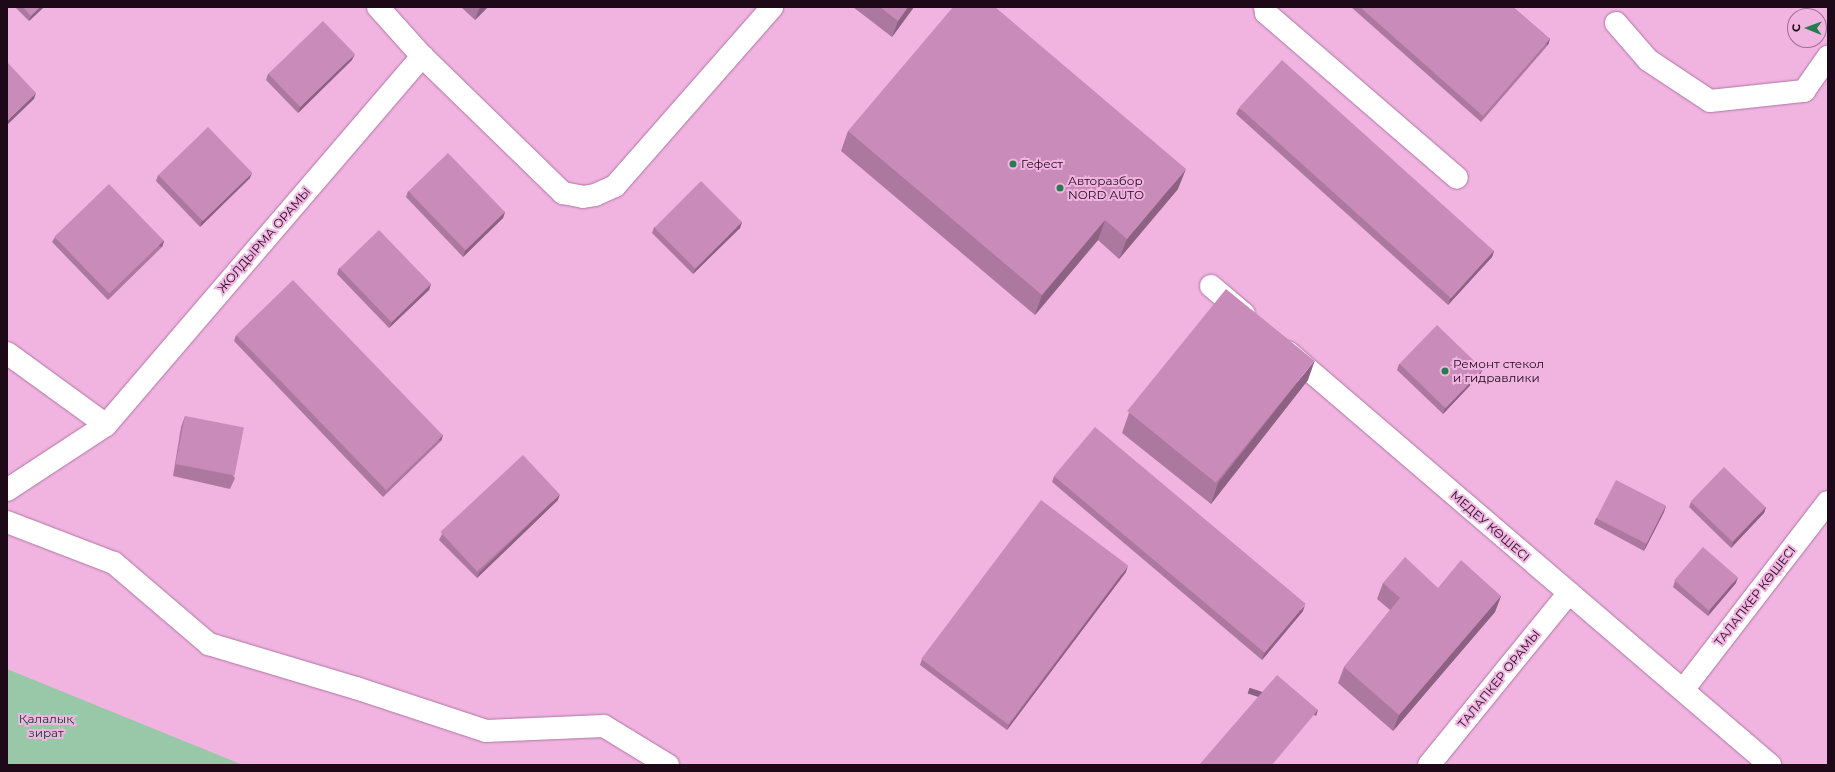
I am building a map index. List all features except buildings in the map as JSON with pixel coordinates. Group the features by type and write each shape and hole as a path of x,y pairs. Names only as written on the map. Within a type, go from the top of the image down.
{"street":[{"path":"378,7 422,56 563,193 583,197 615,186 772,7"},
{"path":"1265,7 1266,13 1457,178"},
{"path":"1616,23 1648,60 1710,101 1804,91 1828,57"},
{"name":"ЖОЛДЫРМА ОРАМЫ","path":"7,490 106,425 422,56"},
{"name":"МЕДЕУ КӨШЕСІ","path":"1211,286 1770,765"},
{"path":"7,353 106,425"},
{"name":"ТАЛАПКЕР КӨШЕСІ","path":"1683,690 1828,502"},
{"path":"7,522 114,563 209,644 356,688 486,731 604,726 668,765"},
{"name":"ТАЛАПКЕР ОРАМЫ","path":"1429,765 1569,593"}],"green space":[{"name":"Қалалық зират","path":"7,669 243,765 7,765"}],"place":[{"name":"Гефест","path":"1013,164"},
{"name":"Авторазбор NORD AUTO","path":"1060,188"},
{"name":"Ремонт стекол и гидравлики","path":"1445,371"}]}
